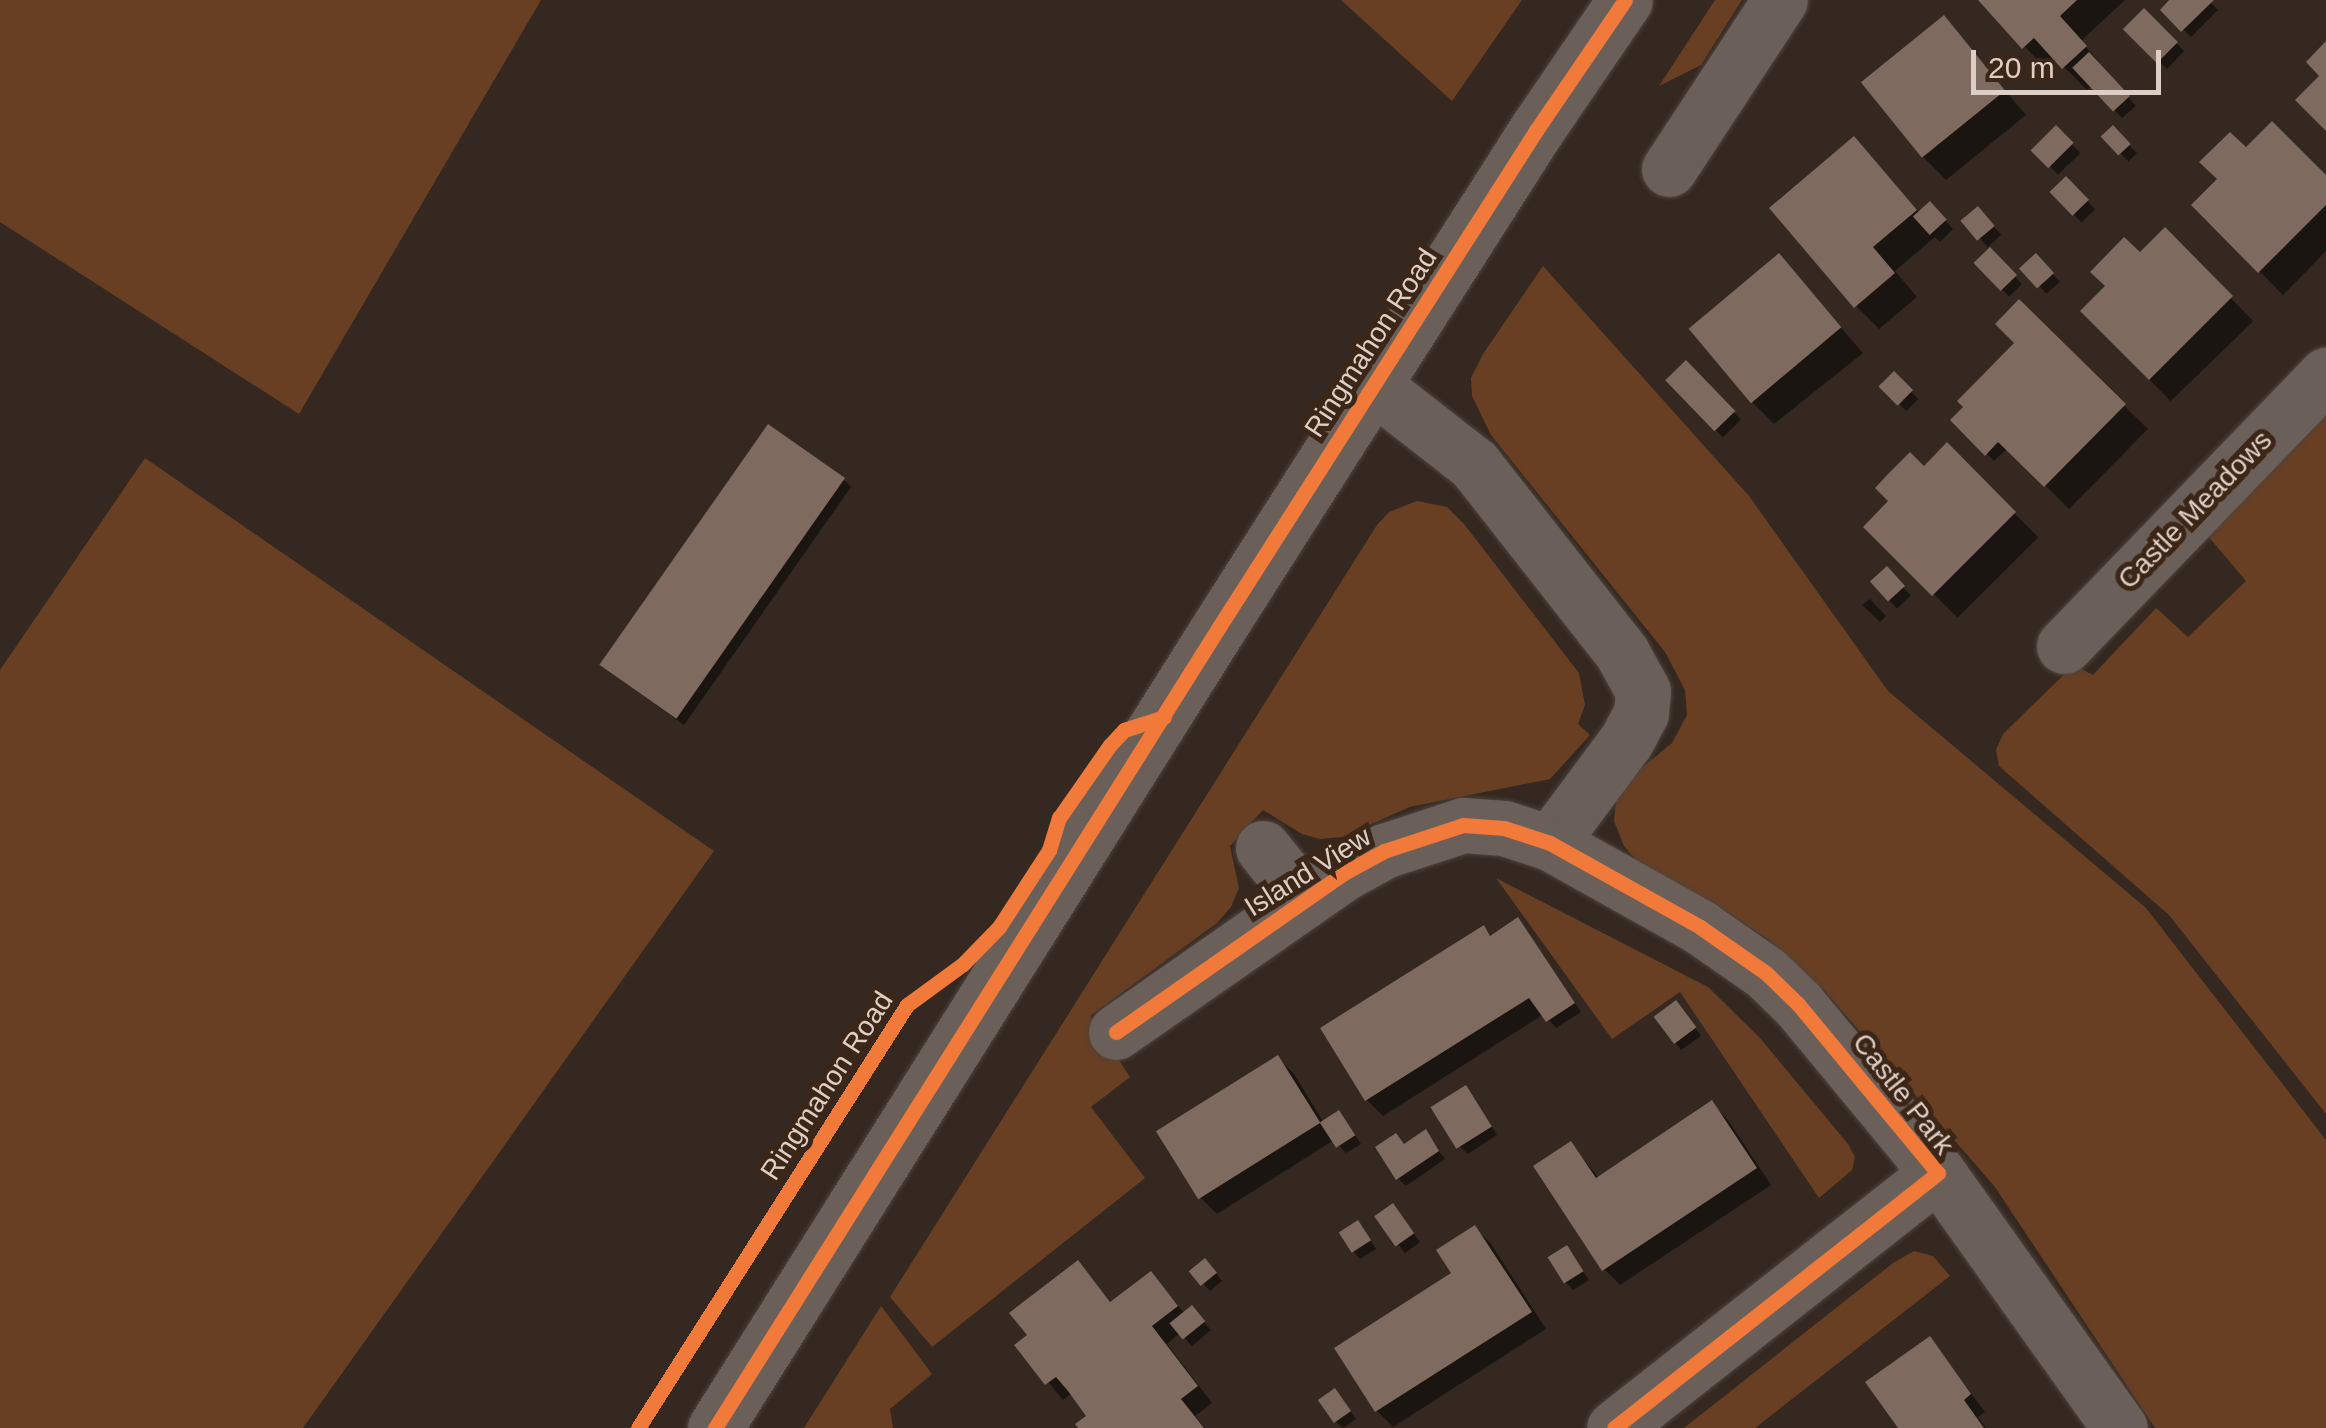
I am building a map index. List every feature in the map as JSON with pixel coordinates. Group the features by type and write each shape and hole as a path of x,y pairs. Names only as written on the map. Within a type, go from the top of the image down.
{"street":[{"name":"Ringmahon Road","path":"714,1428 1374,386 1625,0"},
{"path":"1669,169 1780,0"},
{"name":"Castle Meadows","path":"2064,646 2326,375"},
{"path":"1374,386 1474,464 1622,653 1643,691 1641,713 1626,742 1550,843"},
{"name":"Island View","path":"1116,1032 1305,900 1384,851 1464,825 1504,828 1550,843"},
{"name":"Castle Park","path":"1550,843 1700,927 1766,973 1808,1015 1938,1173 2120,1428"},
{"path":"1263,848 1305,900"},
{"name":"Castle Park","path":"1614,1428 1938,1173"}],"shaded area":[{"path":"0,0 541,0 299,414 0,222"},
{"path":"1341,0 1522,0 1452,101"},
{"path":"1715,0 1742,0 1701,65 1659,86"},
{"path":"1543,266 1749,496 1888,691 2146,908 2326,1140 2326,1428 2155,1428 1995,1187 1823,989 1769,940 1720,907 1645,870 1624,846 1614,821 1616,799 1632,776 1672,743 1687,715 1685,690 1665,652 1491,435 1472,396 1471,378 1483,354"},
{"path":"2326,414 2326,1114 2169,915 1999,766 1996,750 2003,734 2074,665 2093,675 2156,608 2188,637 2246,581 2208,536"},
{"path":"145,458 714,851 303,1428 0,1428 0,670"},
{"path":"1417,501 1447,507 1464,524 1579,673 1585,705 1578,724 1590,735 1550,779 1410,807 1342,837 1320,839 1302,834 1263,810 1230,846 1239,888 1231,907 1217,923 1090,1016 1130,1077 1091,1107 1145,1178 932,1347 890,1297 1377,525 1389,512"},
{"path":"1496,878 1708,987 1760,1038 1848,1144 1855,1157 1852,1170 1819,1198 1680,992 1612,1039"},
{"path":"1914,1251 1933,1256 1950,1276 1755,1428 1684,1428 1893,1263"},
{"path":"881,1306 932,1374 890,1409 893,1428 804,1428"}],"building":[{"path":"1978,0 2077,0 2060,16 2087,46 2062,69 2034,38 2022,49"},
{"path":"2169,0 2214,0 2181,32 2160,10"},
{"path":"2144,8 2178,42 2157,63 2123,29"},
{"path":"1944,15 2005,90 1922,158 1861,82"},
{"path":"2326,41 2326,131 2295,100 2319,76 2306,62"},
{"path":"2089,52 2130,96 2113,112 2072,68"},
{"path":"2272,121 2326,175 2326,205 2258,273 2191,205 2217,179 2199,162 2230,132 2246,147"},
{"path":"2056,125 2074,143 2048,168 2031,150"},
{"path":"2113,125 2131,144 2118,156 2101,137"},
{"path":"1854,136 1917,210 1873,247 1895,273 1854,308 1769,208"},
{"path":"2066,176 2089,200 2072,216 2049,192"},
{"path":"1930,201 1947,220 1930,235 1913,216"},
{"path":"1978,206 1995,226 1977,241 1960,221"},
{"path":"2165,227 2233,296 2149,380 2080,311 2105,286 2090,272 2124,237 2140,252"},
{"path":"1990,247 2017,275 2001,291 1973,263"},
{"path":"1779,253 1841,327 1751,403 1689,329"},
{"path":"2036,253 2054,273 2037,288 2019,268"},
{"path":"2019,299 2126,404 2044,487 1998,442 1985,456 1950,420 1963,407 1957,401 2014,343 1995,324"},
{"path":"1686,360 1735,411 1714,431 1665,380"},
{"path":"1894,371 1913,390 1898,406 1878,387"},
{"path":"768,424 845,478 676,719 599,665"},
{"path":"1947,442 2016,512 1932,596 1863,527 1888,501 1875,488 1889,473 1910,452 1924,466"},
{"path":"1887,566 1905,586 1888,601 1870,581"},
{"path":"1518,917 1575,1003 1546,1022 1529,998 1365,1101 1320,1028 1484,925 1490,936"},
{"path":"1676,1000 1696,1027 1674,1044 1654,1017"},
{"path":"1278,1055 1320,1123 1198,1199 1156,1131"},
{"path":"1466,1085 1492,1127 1456,1149 1430,1107"},
{"path":"1712,1100 1757,1168 1602,1271 1533,1166 1571,1141 1596,1178"},
{"path":"1339,1110 1355,1135 1336,1148 1320,1123"},
{"path":"1426,1129 1439,1151 1396,1180 1375,1147 1396,1133 1404,1144"},
{"path":"1393,1203 1414,1233 1395,1247 1374,1216"},
{"path":"1358,1220 1371,1240 1352,1253 1339,1233"},
{"path":"1475,1225 1532,1312 1375,1412 1334,1348 1451,1273 1436,1250"},
{"path":"1567,1245 1583,1271 1564,1283 1547,1257"},
{"path":"1205,1258 1217,1273 1201,1286 1189,1271"},
{"path":"1078,1260 1110,1302 1151,1271 1178,1306 1152,1326 1198,1386 1181,1399 1204,1428 1078,1428 1075,1424 1086,1416 1068,1391 1056,1377 1045,1385 1014,1345 1027,1335 1009,1313"},
{"path":"1192,1305 1205,1321 1183,1340 1169,1323"},
{"path":"1930,1336 1971,1394 1964,1400 1984,1428 1898,1428 1865,1382"},
{"path":"1335,1388 1351,1411 1334,1423 1318,1400"}],"cycle path":[{"path":"715,1428 1219,627 1537,129 1625,0"},
{"path":"638,1428 907,1005 963,964 999,927 1049,850 1059,818 1110,745 1124,730 1164,717"},
{"path":"1116,1032 1344,873 1384,851 1463,825 1504,828 1550,843 1700,927 1766,973 1798,1004 1938,1173 1614,1428"}]}
